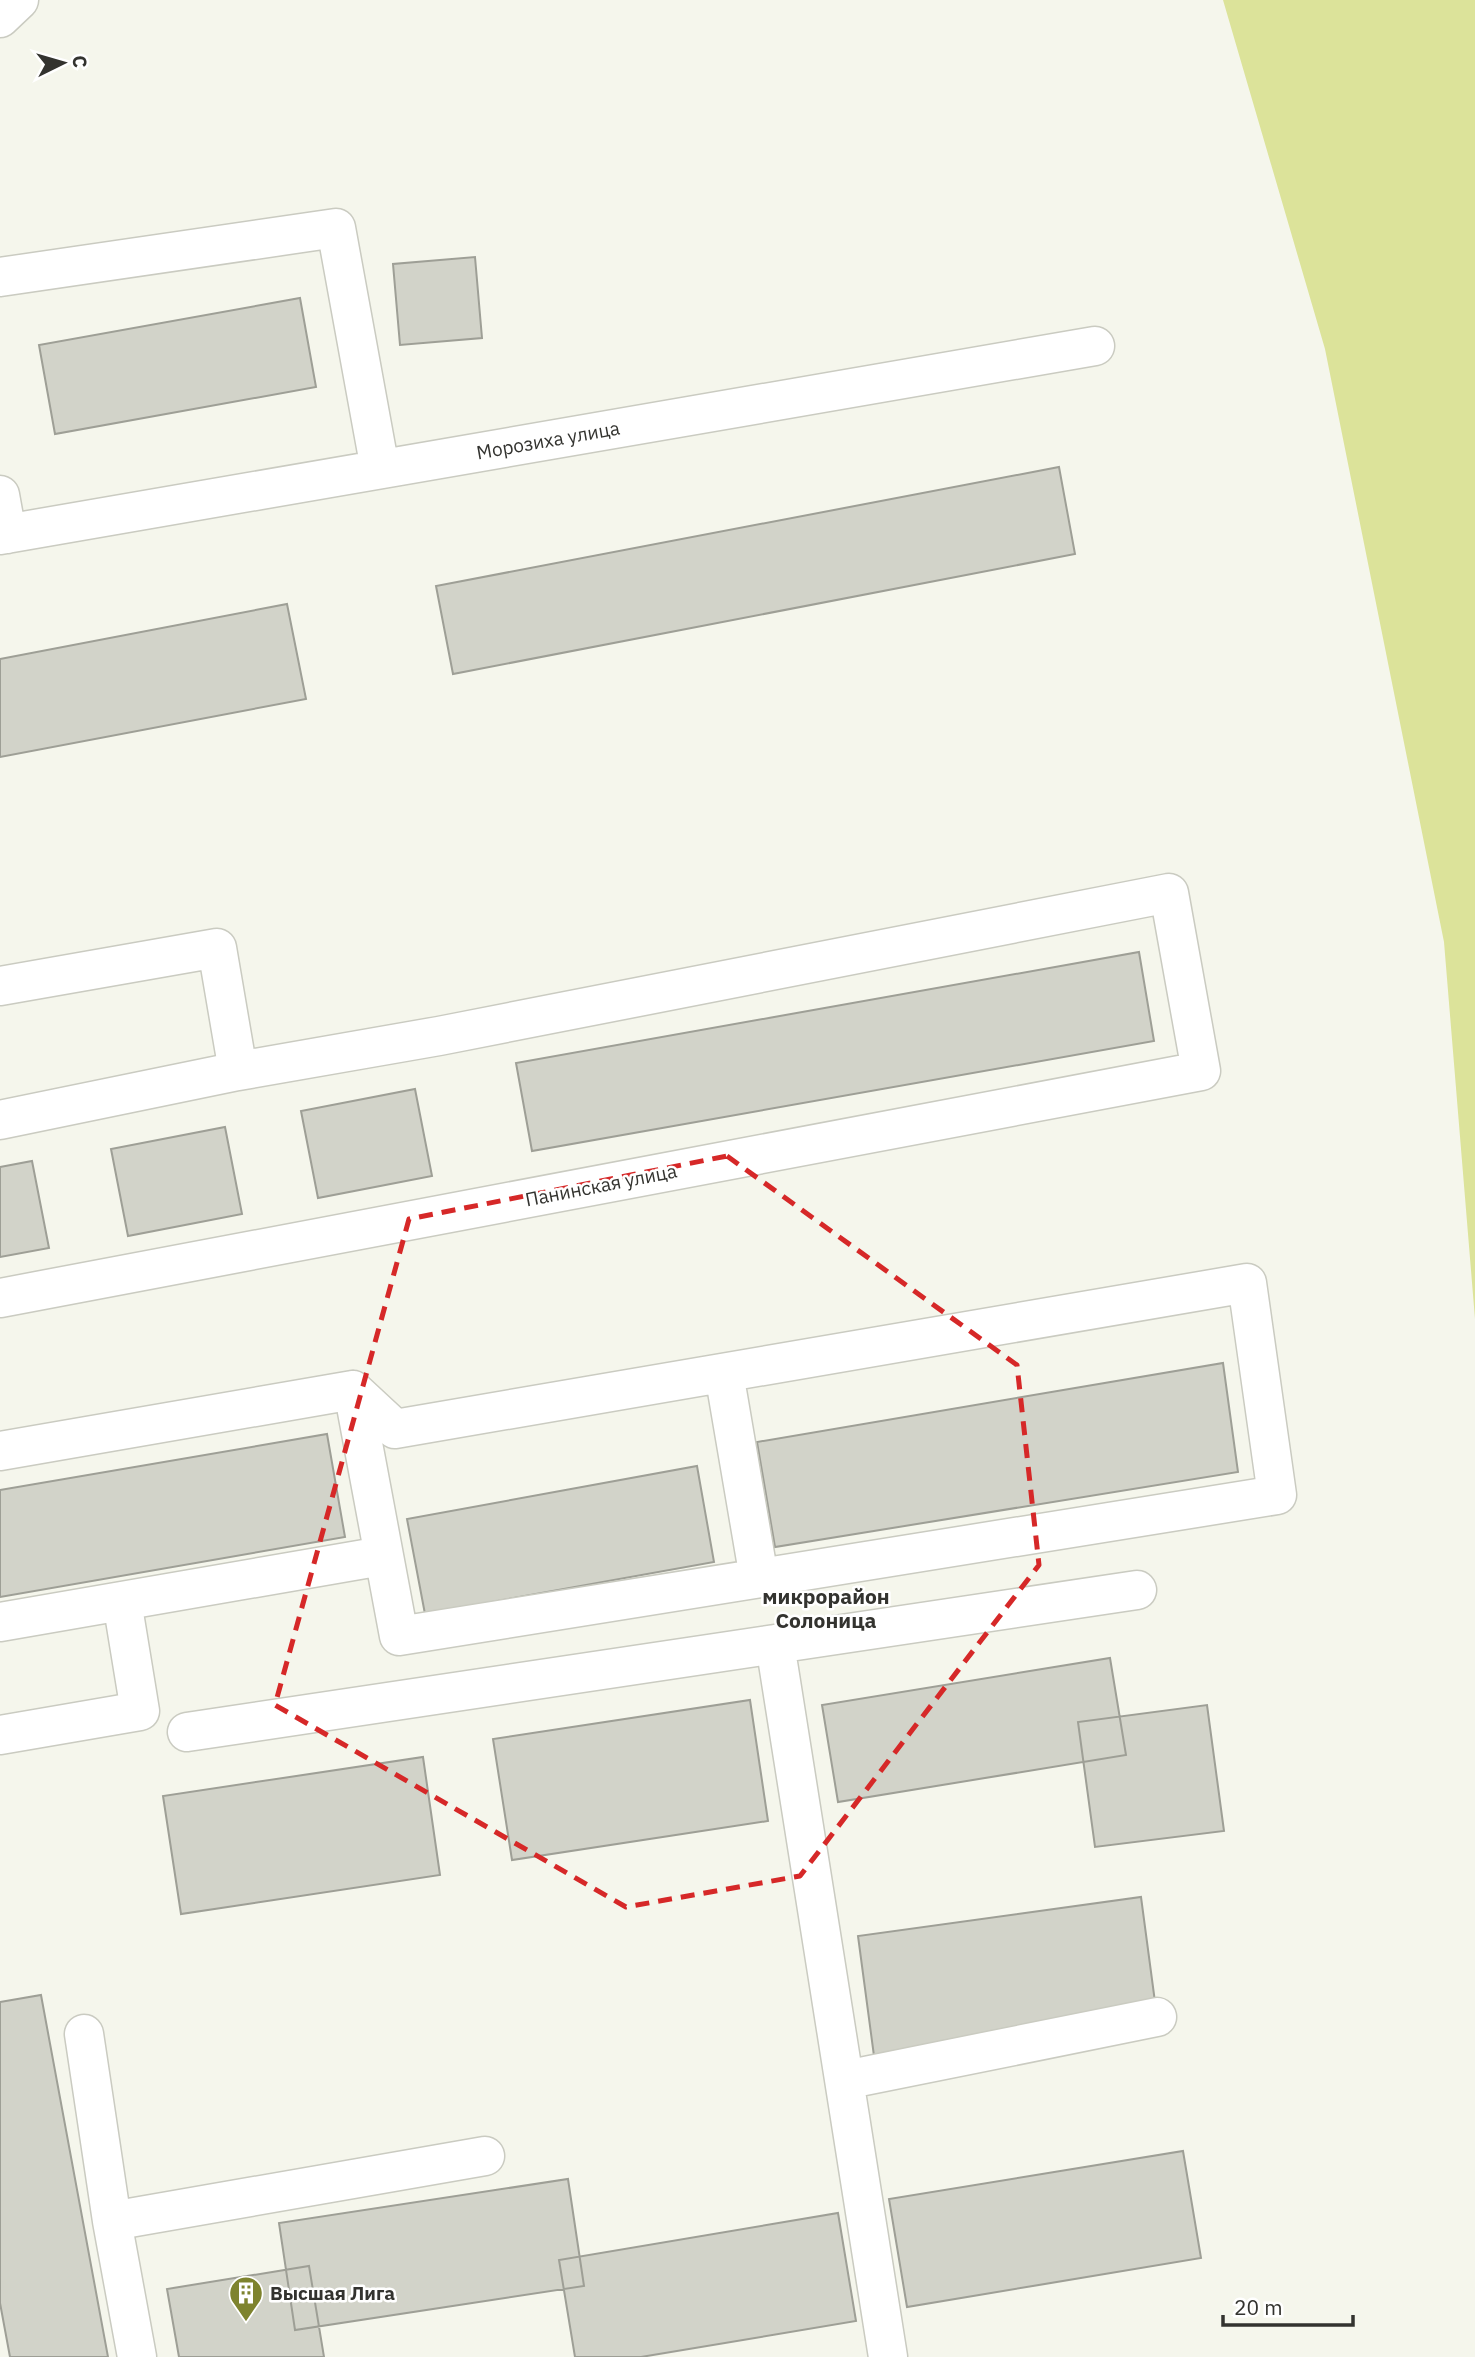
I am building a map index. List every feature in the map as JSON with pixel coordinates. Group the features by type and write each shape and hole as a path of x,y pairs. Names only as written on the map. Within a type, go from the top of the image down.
{"street":[{"path":"0,18 19,0"},
{"path":"0,277 336,228 380,469"},
{"name":"Морозиха улица","path":"3,534 1095,346"},
{"path":"0,495 3,534"},
{"name":"Панинская улица","path":"0,1298 1201,1071 1169,893 439,1036 238,1071"},
{"path":"0,986 217,948 238,1071 0,1120"},
{"path":"1247,1283 1277,1496 399,1636 353,1390 395,1429 1247,1283"},
{"path":"724,1373 759,1578"},
{"path":"0,1451 353,1390"},
{"path":"0,1622 382,1556"},
{"path":"187,1732 1137,1590"},
{"path":"0,1735 140,1711 122,1601"},
{"path":"775,1644 888,2357"},
{"path":"845,2080 1157,2017"},
{"path":"84,2034 112,2221 137,2357"},
{"path":"112,2221 485,2156"}],"highlighted area":[{"path":"727,1156 1017,1365 1039,1565 800,1876 626,1907 275,1705 409,1219"}],"green space":[{"path":"1223,0 1475,0 1475,1319 1444,942 1325,349"}],"building":[{"path":"475,257 482,338 400,345 393,264"},
{"path":"300,298 316,387 55,434 39,345"},
{"path":"1059,467 1075,554 453,674 436,586"},
{"path":"287,604 306,699 0,757 0,659"},
{"path":"1139,952 1154,1041 532,1151 516,1063"},
{"path":"415,1089 432,1176 318,1198 301,1111"},
{"path":"225,1127 242,1214 128,1236 111,1149"},
{"path":"32,1161 49,1248 0,1257 0,1167"},
{"path":"1223,1363 1238,1472 775,1547 757,1442"},
{"path":"327,1434 345,1537 0,1597 0,1490"},
{"path":"697,1466 714,1562 425,1614 407,1519"},
{"path":"1110,1658 1126,1755 838,1802 822,1705"},
{"path":"750,1700 768,1821 512,1860 493,1739"},
{"path":"1207,1705 1224,1831 1095,1847 1078,1722"},
{"path":"423,1757 440,1875 181,1914 163,1796"},
{"path":"1141,1897 1157,2017 874,2056 858,1936"},
{"path":"41,1995 108,2357 10,2357 0,2303 0,2002"},
{"path":"1183,2151 1201,2258 907,2307 889,2199"},
{"path":"568,2179 584,2286 295,2330 279,2223"},
{"path":"838,2213 856,2321 641,2357 575,2357 559,2260"},
{"name":"Высшая Лига","path":"309,2266 324,2357 179,2357 167,2289"}],"place":[{"name":"Высшая Лига","path":"246,2323"}],"district":[{"name":"микрорайон Солоница","path":"826,1609"}]}
